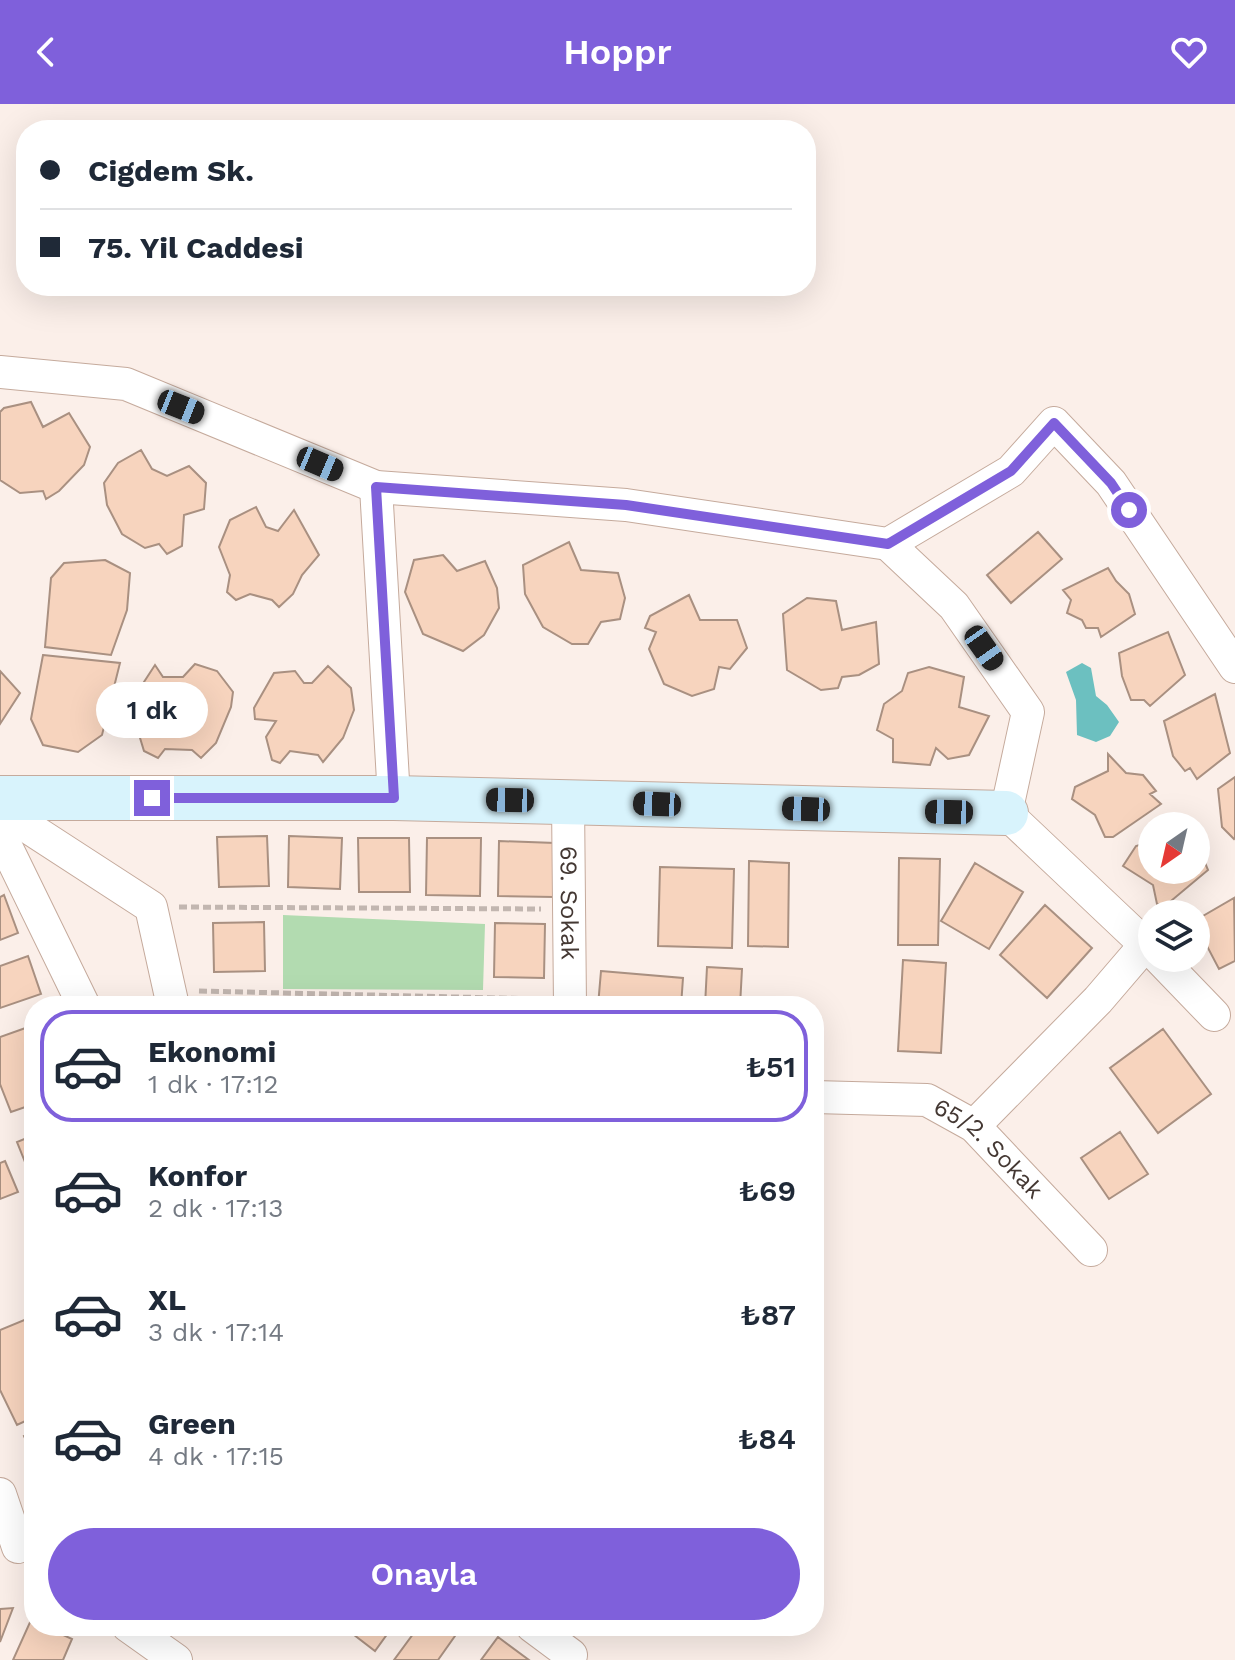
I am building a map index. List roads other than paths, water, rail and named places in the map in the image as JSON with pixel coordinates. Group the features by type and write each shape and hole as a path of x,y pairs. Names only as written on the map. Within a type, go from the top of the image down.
{"street":[{"path":"0,372 126,384 376,487 626,505 888,544 954,606 1028,712 1006,813"},
{"path":"888,544 1011,471 1054,423 1111,483 1235,667"},
{"path":"376,487 394,798"},
{"path":"0,798 394,798 1006,813 1138,938"},
{"name":"69. Sokak","path":"568,801 570,996"},
{"path":"0,809 151,907 172,996"},
{"path":"0,834 79,996"},
{"path":"974,1126 1138,964"},
{"path":"1172,972 1214,1015"},
{"name":"65/2. Sokak","path":"824,1097 927,1100 974,1126 1091,1250"},
{"path":"0,1494 22,1547"},
{"path":"142,1636 176,1660"},
{"path":"550,1636 570,1647"}],"water":[{"path":"1082,663 1091,668 1096,696 1119,722 1110,736 1096,742 1077,735 1076,700 1066,672"}]}
